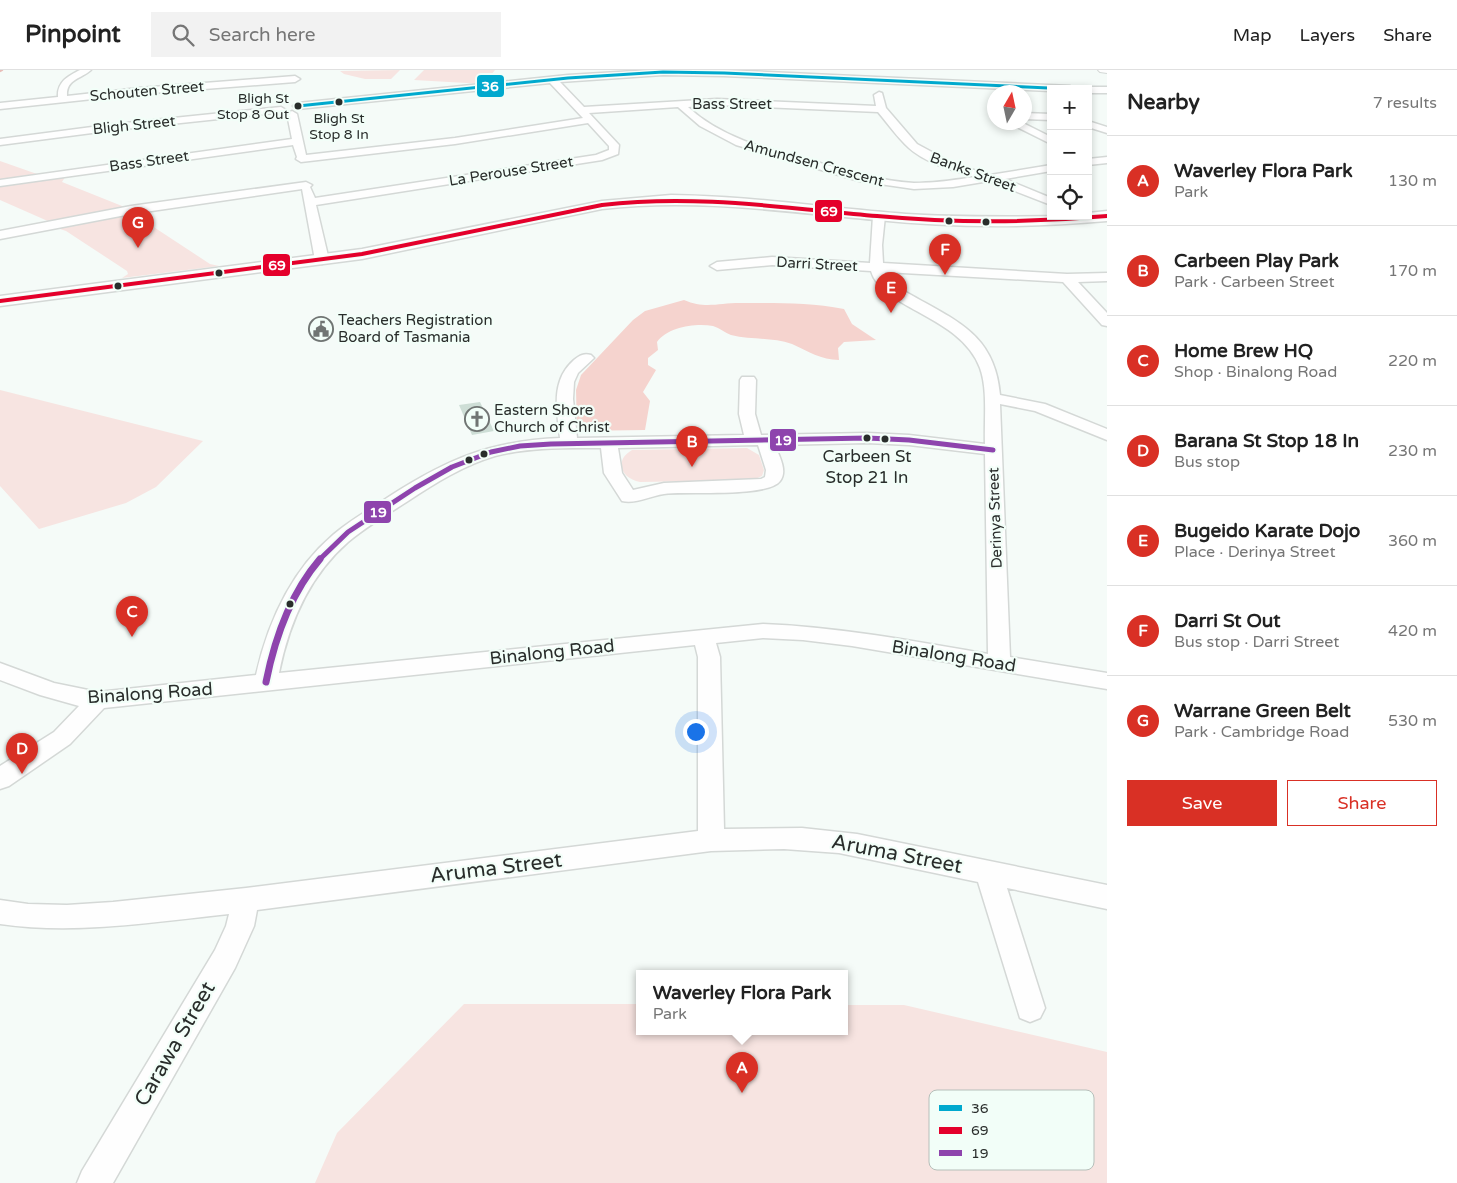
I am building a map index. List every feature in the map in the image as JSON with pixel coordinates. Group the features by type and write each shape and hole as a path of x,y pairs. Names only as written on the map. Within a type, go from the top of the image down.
{"main road":[{"path":"0,301 388,250 602,205 637,200 695,199 879,216 990,222 1047,219"},
{"path":"1092,217 1107,216"}],"street":[{"path":"63,99 61,90 63,85 87,70"},
{"path":"463,90 553,80 584,73 703,72 1047,88"},
{"path":"295,74 290,106 322,260"},
{"name":"Schouten Street","path":"0,106 206,80 295,74"},
{"name":"La Perouse Street","path":"310,202 598,158 612,153 615,150 614,145 553,80"},
{"path":"878,80 881,109"},
{"path":"463,90 476,101"},
{"name":"Bligh Street","path":"0,142 290,106 384,102 463,90"},
{"path":"1092,90 1107,90"},
{"name":"Bass Street","path":"582,110 679,103 750,103 881,109"},
{"name":"Amundsen Crescent","path":"679,103 700,124 730,140 769,154 863,179 923,186 953,184 985,177 1047,169"},
{"name":"Banks Street","path":"881,109 913,146 923,153 950,166 1018,188 1047,200"},
{"path":"1032,116 1047,117"},
{"path":"0,235 141,208 304,172 471,139 591,120"},
{"path":"1092,125 1107,130"},
{"path":"1028,130 1047,139"},
{"name":"Bass Street","path":"0,183 298,141"},
{"path":"1092,161 1107,160"},
{"path":"877,267 876,254 879,216"},
{"name":"Darri Street","path":"717,266 772,261 1067,278 1107,277"},
{"name":"Derinya Street","path":"877,267 882,280 892,290 945,320 973,343 987,366 992,398 999,664"},
{"path":"1067,278 1107,322"},
{"path":"569,444 565,404 567,378 577,360"},
{"path":"609,443 613,473 629,497 649,489 668,487 766,484 773,479 775,470 747,414 748,380"},
{"path":"992,398 1039,407 1107,435"},
{"path":"266,682 273,648 292,602 312,568 340,539 428,480 460,462 487,453 516,447 569,444 888,439 993,450"},
{"name":"Binalong Road","path":"0,671 54,693 98,700 136,698 266,682 763,631 803,633 1107,682"},
{"path":"703,636 709,657 711,840"},
{"path":"0,778 62,738 98,700"},
{"name":"Aruma Street","path":"0,912 28,916 68,918 246,900 711,840 784,837 823,839 1107,897"},
{"path":"989,872 1030,1008"},
{"name":"Carawa Street","path":"94,1183 225,959 240,926 246,900"}],"shaded area":[{"path":"400,70 391,79 365,79 344,74 340,71"},
{"path":"424,70 495,70 484,84 414,80"},
{"path":"0,161 37,174 0,180"},
{"path":"67,174 62,182 127,208 50,222 0,200 0,186"},
{"path":"141,211 140,218 210,264 219,266 122,278 128,274 127,271 66,231 54,227"},
{"path":"684,300 705,305 792,303 844,309 852,324 876,340 844,342 838,348 839,360 832,360 820,357 792,344 769,339 731,335 713,326 682,327 662,337 657,342 658,350 648,358 648,365 656,370 643,392 650,401 645,430 577,431 576,390 581,375 633,320 645,311"},
{"path":"0,390 203,441 156,487 126,503 39,529 0,486"},
{"path":"747,448 759,455 764,470 762,476 753,480 640,482 628,477 621,464 626,454 632,450"},
{"path":"464,1004 636,1004 636,1035 848,1035 848,1005 904,1005 1107,1052 1107,1183 315,1183 337,1133"}],"building":[{"name":"Eastern Shore Church of Christ","path":"480,402 494,431 472,435 459,405"}],"transit line":[{"name":"36","path":"298,106 568,78 663,72 724,73 1047,88"},
{"name":"69","path":"0,301 362,254 602,205 636,201 671,199 740,202 877,216 963,221 1050,220 1107,216"},
{"name":"19","path":"266,682 275,642 282,622 301,585 326,552 356,527 415,488 452,467 477,456 520,446 551,444 867,438 909,440 993,450"}],"place":[{"name":"Bligh St Stop 8 In","path":"339,102"},
{"name":"Bligh St Stop 8 Out","path":"298,106"},
{"name":"Warrane Green Belt","path":"138,248"},
{"name":"Darri St Out","path":"945,275"},
{"name":"Bugeido Karate Dojo","path":"891,313"},
{"name":"Teachers Registration Board of Tasmania","path":"321,329"},
{"name":"Eastern Shore Church of Christ","path":"477,419"},
{"name":"Carbeen St Stop 21 In","path":"867,438"},
{"name":"Carbeen Play Park","path":"692,467"},
{"name":"Home Brew HQ","path":"132,637"},
{"name":"Barana St Stop 18 In","path":"22,774"},
{"name":"Waverley Flora Park","path":"742,1093"}]}
